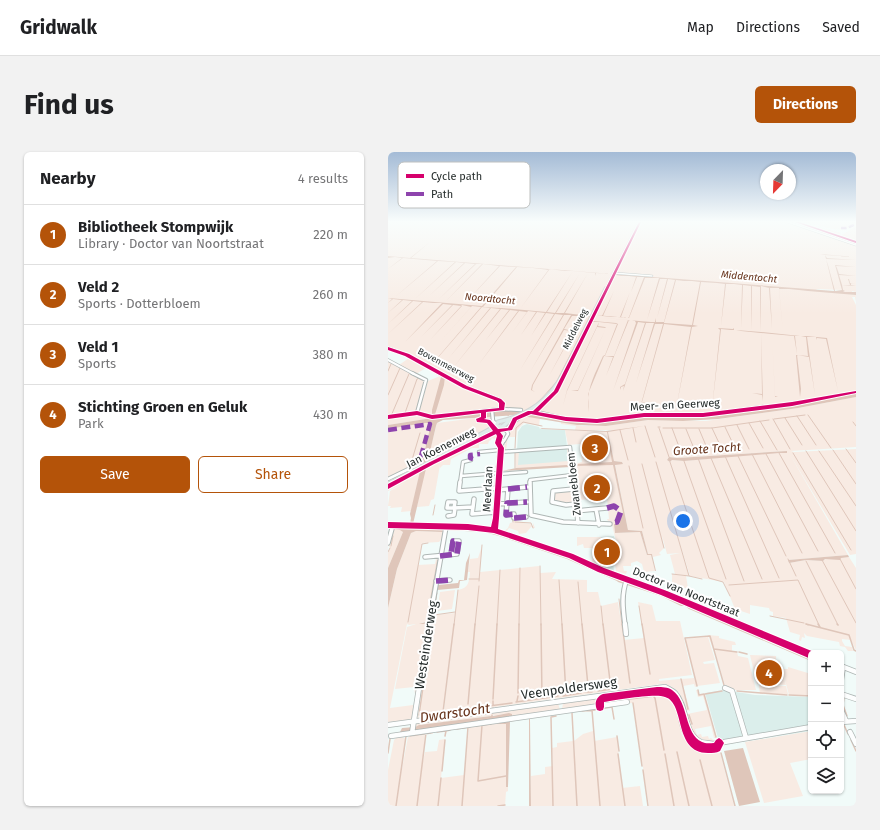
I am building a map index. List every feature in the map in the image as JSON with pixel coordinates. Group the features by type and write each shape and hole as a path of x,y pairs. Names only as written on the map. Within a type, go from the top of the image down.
{"main road":[{"name":"Middelweg","path":"502,426 513,418 544,401 554,390 623,253"},
{"name":"Jan Koenenweg","path":"388,484 452,450 502,426"}],"street":[{"path":"613,273 652,276"},
{"name":"Bovenmeerweg","path":"388,348 407,355 465,387 500,400 502,403 502,408"},
{"path":"388,360 426,380 417,413"},
{"name":"Meer- en Geerweg","path":"526,412 566,419 602,421 644,415 703,416 763,407"},
{"path":"388,418 417,413 433,417 492,411 502,408 520,410"},
{"name":"Meerlaan","path":"492,411 493,418 502,426 506,436 500,450 494,530"},
{"path":"502,426 512,427 520,415"},
{"name":"Zwanebloem","path":"500,450 570,447 578,523"},
{"path":"479,452 500,450"},
{"path":"471,460 463,462 460,491 527,487"},
{"name":"Jan Koenenweg","path":"388,480 419,464"},
{"path":"461,476 526,472"},
{"path":"573,475 530,480 531,514 551,520 599,525 610,524"},
{"path":"508,489 506,515 514,514 514,518 526,517"},
{"path":"574,489 553,491 552,502 566,505 576,504"},
{"path":"474,499 472,514 496,512"},
{"path":"497,504 527,502"},
{"path":"448,516 454,515 454,508 473,507"},
{"path":"576,510 607,508"},
{"path":"596,509 599,525"},
{"name":"Doctor van Noortstraat","path":"388,525 392,527 411,525 446,528 468,527 494,530 563,553 626,581 808,654"},
{"path":"388,543 392,527"},
{"name":"Westeinderweg","path":"412,730 440,556 446,528"},
{"path":"425,557 451,554"},
{"path":"436,582 450,580"},
{"path":"626,581 625,594 622,600 626,634"},
{"path":"844,670 856,672"},
{"name":"Veenpoldersweg","path":"388,725 665,687 673,690 679,697 689,730 699,741 713,744 808,728"},
{"path":"725,688 732,691 746,738"},
{"path":"844,695 856,699"},
{"path":"391,736 412,730 627,702"},
{"path":"844,721 856,721"},
{"path":"850,732 856,744"}],"shaded area":[{"path":"388,253 856,253 856,292 844,292 843,290 816,290 856,295 856,302 855,297 852,297 856,305 856,392 793,405 704,416 645,416 606,422 585,421 508,410 434,418 445,376 407,355 388,348"},
{"path":"418,253 411,258 612,274 596,273 595,276 595,273 573,271 547,312 555,313 580,273 556,313 564,313 588,273 565,313 590,316 556,384 537,403 556,382 589,317 572,316 564,329 573,331 564,330 533,385 532,390 535,392 531,390 532,385 571,315 564,315 530,372 563,315 555,314 520,370 554,314 546,313 531,336 545,313 537,312 521,335 536,312 528,311 511,334 527,312 519,311 479,364 518,311 510,310 485,341 509,310 501,309 452,369 500,309 491,308 448,359 490,308 482,307 435,361 437,358 434,357 438,357 481,307 472,306 439,343 471,307 453,305 421,337 452,305 443,304 405,342 442,303 423,302 388,334 422,302 413,301 388,324 412,301 403,300 388,313 402,300 393,299 388,303 392,299 388,298 482,306 516,267 500,266 468,300 499,266 483,264 446,301 482,264 476,264 439,299 475,264 465,263 429,296 464,263 456,262 415,299 455,262 438,261 395,297 437,261 403,258 388,269 402,258 388,258 388,256 410,258","holes":["517,267 573,271 546,312 501,308 483,307"]},
{"path":"820,254 856,257 825,255"},
{"path":"825,255 827,258 856,260 826,259"},
{"path":"826,259 835,291 842,290 835,265 856,267 836,266 839,274 856,276 839,275 843,290 845,291 843,292 856,292 856,295 770,288 772,329 769,288 761,286 761,332 760,287 752,286 751,330 751,286 743,285 741,328 742,285 726,284 721,326 725,284 701,282 693,325 698,326 692,327 676,409 691,327 664,324 642,402 646,403 642,404 638,415 663,324 655,324 636,383 654,323 646,323 623,391 624,386 621,387 620,390 620,387 625,384 645,323 638,322 613,391 636,323 635,321 631,320 655,322 656,318 656,322 664,322 675,280 668,279 657,318 667,279 660,279 647,320 659,278 645,278 628,318 644,277 637,277 631,292 636,277 616,275 608,289 615,275 614,274 834,291","holes":["676,280 700,282 692,325 664,323"]},
{"path":"849,279 851,285 856,286 842,285 850,285"},
{"path":"608,290 596,315 595,315"},
{"path":"614,291 603,316 602,316"},
{"path":"630,292 621,317 626,318 618,317 620,317"},
{"path":"461,306 462,306 430,340"},
{"path":"593,319 593,321 618,324 605,356 614,356 629,320 606,376 613,357 604,356 589,391 617,324 592,322 554,399"},
{"path":"599,322 598,326 606,328 597,327 567,391 563,406 567,390"},
{"path":"606,328 578,391 571,390 578,390"},
{"path":"718,328 734,328 734,330 721,329 712,409 720,330"},
{"path":"575,329 549,376 573,331"},
{"path":"736,330 800,336 795,336 797,354 794,336"},
{"path":"761,333 763,401 762,395 752,393 762,394"},
{"path":"801,336 806,336 827,338 838,391 826,339 817,338 817,340 816,337 807,337 815,395 809,357 798,355 808,356 806,337"},
{"path":"388,348 407,355 445,376 444,385 434,418 508,410 585,421 606,422 645,416 704,416 793,405 856,392 856,397 798,408 718,419 683,421 648,420 606,426 577,425 516,415 443,420 437,423 436,426 413,524 445,529 480,529 499,533 557,552 808,656 808,660 685,606 681,606 661,596 618,582 567,559 484,532 444,530 442,532 416,531 411,533 397,569 388,608 388,568 403,532 388,528 388,526 410,524 410,514 431,423 388,429 388,425 432,418 432,410 441,377 404,355 388,350"},
{"path":"796,355 801,389 800,397"},
{"path":"409,358 426,368 416,374 399,365"},
{"path":"388,361 424,380 416,412 388,417"},
{"path":"440,376 441,378 432,416 419,412 428,381"},
{"path":"856,397 856,447 791,451 856,449 856,554 850,555 789,453 848,555 788,560 789,563 806,560 823,561 825,559 849,557 856,568 856,650 851,640 842,639 842,641 845,646 852,647 853,651 848,651 845,647 840,646 839,642 807,636 804,633 805,638 802,637 801,641 799,640 800,635 790,632 786,618 773,616 773,612 770,611 769,608 750,605 750,614 735,609 724,582 690,576 678,537 689,575 688,576 675,574 670,555 680,553 667,554 662,536 664,548 659,553 661,555 653,557 652,554 648,554 642,531 628,530 615,464 623,464 622,462 614,461 608,432 615,430 575,430 576,426 561,424 561,422 582,426 606,426 648,420 706,421 798,408","holes":["787,451 684,461 672,460 670,462 667,460 669,457 678,458"]},
{"path":"418,414 432,418 388,425 388,418"},
{"path":"491,416 491,420 495,424 494,427 471,437 427,462 437,423"},
{"path":"523,416 540,418 539,425 541,426 524,423 517,430 517,438 516,428 515,437 508,437 514,423"},
{"path":"425,423 431,424 422,465 388,482 388,480 415,465 388,479 388,429"},
{"path":"527,424 539,427 540,429 565,430 569,463 516,467 518,432 522,426"},
{"path":"644,426 608,432 614,461 622,462 623,464 615,465 628,530 642,531 648,554 652,554 656,571 651,555 647,555 640,532 615,533 614,524 620,524 619,515 623,513 613,465 574,466 578,464 612,462 607,432 540,428 606,431"},
{"path":"501,430 504,436 500,443 499,440 502,435 498,432 500,436 498,440 492,438 488,444 479,444 479,448 472,448 451,459 450,465 443,465 440,468 440,465 434,499 431,500 429,506 417,507 425,467 495,433 497,434 496,432"},
{"path":"565,430 607,432 623,513 619,517 620,524 614,524 615,533 640,532 647,555 651,555 655,571 644,572 642,564 637,561 631,563 631,566 623,566 624,571 627,571 626,574 616,571 613,547 616,541 612,525 610,524 613,523 607,519 609,519 607,498 579,500 574,467 581,464 574,464 582,462 580,444 568,445"},
{"path":"508,437 506,450 504,450 503,449"},
{"path":"567,448 570,466 516,468 515,452 519,451 518,465 568,461"},
{"path":"787,451 787,453 684,461 672,460 670,462 667,460 669,457 678,458"},
{"path":"567,465 570,467 502,471 516,468"},
{"path":"421,469 411,511 401,512 402,507 390,508 391,506 388,506 390,491 405,483 388,491 388,487"},
{"path":"572,490 573,503 554,502 554,493"},
{"path":"511,516 513,516 514,521 533,523 514,522 531,524 532,527 526,533 519,534 518,531 509,528 506,532 503,532 508,528 510,523 513,522"},
{"path":"392,528 402,530 403,532 388,568 388,553 390,548 388,545"},
{"path":"444,530 443,537 439,542 422,543 418,565 435,564 436,559 439,560 419,690 416,693 415,694 414,687 395,689 407,627 416,624 407,624 390,708 413,705 414,715 410,720 388,722 388,608 397,569 411,533 416,531 441,532","holes":["438,560 416,693 426,624 421,623 426,622"]},
{"path":"614,536 615,542 612,547 614,572 603,568 601,537"},
{"path":"577,537 601,537 598,561 601,562 601,567 591,564 594,552 592,548 584,548 583,544 577,546"},
{"path":"482,546 479,580 480,572 539,566 540,573 556,572 552,579 587,580 587,592 598,592 601,606 618,602 630,683 624,640 644,638 638,602 652,605 656,621 680,621 692,675 659,679 659,681 680,679 688,710 681,679 694,678 697,686 695,687 694,684 683,686 690,711 686,710 681,696 675,689 661,684 417,718 431,619 436,593 433,617 435,615 455,613 443,711 419,714 432,619 418,716 512,703 444,711 458,590 464,588 468,584 470,559 478,558"},
{"path":"470,553 467,580 460,581 459,588 437,590 438,585 458,583 459,580 464,580 466,563"},
{"path":"848,555 849,557 841,558 840,560 806,560 789,563 788,560"},
{"path":"437,560 416,693 426,624 419,624 426,622"},
{"path":"672,574 686,576 688,588 679,588 678,585 672,585"},
{"path":"455,590 452,609 437,611 440,592"},
{"path":"708,635 719,636 719,638 735,642 736,645 732,645 732,651 713,649"},
{"path":"708,637 715,660 703,662 704,664 714,663 720,683 697,686 685,639"},
{"path":"716,649 737,652 738,656 748,658 756,690 734,690 725,685 715,651"},
{"path":"750,655 776,656 776,661 780,662 786,685 757,684"},
{"path":"788,667 808,673 808,695 789,695 782,669 788,669"},
{"path":"759,685 786,686 788,694 760,694"},
{"path":"657,689 667,690 674,694 679,700 681,707 676,697 664,690 602,697 599,700 599,706 563,711 563,702"},
{"path":"696,690 699,695 704,695 716,738 714,738 711,726 695,729 697,735 701,734 702,737 708,736 709,739 711,738 715,742 704,740 699,737 695,734 689,725 687,714 707,710 703,696 698,697"},
{"path":"724,690 755,695 808,697 808,731 720,745 705,693"},
{"path":"658,691 668,693 675,699 679,707 684,728 688,737 695,745 710,750 705,750 710,754 720,753 734,806 649,806 633,703 601,705 600,703 602,699","holes":["661,692 676,702 689,740 700,749 686,741 680,730 674,705 666,696 602,702"]},
{"path":"661,692 669,694 674,700 686,734 691,743 700,749 700,751 691,745 685,737 681,730 675,707 666,696 655,696 655,699 653,697 602,702"},
{"path":"558,703 560,710 423,730 505,714 419,725 415,727 417,723"},
{"path":"509,713 512,714 512,717 417,731 414,729 408,732 400,732 402,728 415,727 419,725 491,716 492,714 493,716"},
{"path":"683,714 688,732 696,742 703,745 717,746 704,747 694,741 687,731 685,725"},
{"path":"530,719 531,806 529,806"},
{"path":"514,720 515,721 495,724 506,724 506,787 508,787 508,791 506,792 505,806 388,806 388,770 394,740 397,737 423,733 402,737 406,739 401,774 408,737 425,735 422,766 425,752 437,751 439,740 445,739 441,778 464,775 469,728 471,727 456,729 456,727"},
{"path":"510,721 508,787 506,787 506,724 495,724"},
{"path":"593,731 594,741 617,737 622,788 640,786 643,806 531,806 531,776 545,774 545,767 553,766 552,748 557,747 557,743 573,741 575,772 574,741 583,734"},
{"path":"808,732 808,760 790,763 803,796 764,803 745,742"},
{"path":"722,744 725,746 720,747 720,750 710,750 717,749"},
{"path":"743,748 760,802 739,806 724,751"}],"waterway":[{"path":"388,371 391,364"},
{"path":"388,395 400,368"},
{"path":"391,416 409,374"},
{"path":"405,413 417,379 419,378"},
{"path":"797,416 805,415"},
{"path":"808,415 831,448"},
{"path":"774,419 797,416"},
{"path":"797,416 816,445"},
{"path":"785,418 802,445"},
{"path":"773,419 790,449"},
{"path":"760,421 769,420"},
{"path":"712,428 760,421"},
{"path":"760,421 777,450"},
{"path":"515,448 516,428 523,422 542,426"},
{"path":"853,422 856,426"},
{"path":"749,423 763,448"},
{"name":"Groote Tocht","path":"737,425 749,449"},
{"path":"645,426 655,457"},
{"name":"Groote Tocht","path":"725,427 737,452"},
{"path":"633,428 636,442"},
{"name":"Groote Tocht","path":"659,428 669,457"},
{"path":"663,428 672,428"},
{"path":"672,428 712,428"},
{"name":"Groote Tocht","path":"672,428 681,452"},
{"name":"Groote Tocht","path":"712,428 720,445"},
{"name":"Groote Tocht","path":"686,429 695,451"},
{"name":"Groote Tocht","path":"699,429 707,448"},
{"path":"620,430 628,460"},
{"path":"412,460 420,433"},
{"path":"846,449 856,463"},
{"path":"833,450 856,484"},
{"path":"806,451 856,531"},
{"path":"819,451 856,506"},
{"path":"515,452 515,468"},
{"path":"779,453 835,553"},
{"path":"793,453 851,550"},
{"path":"502,462 503,454"},
{"path":"752,454 802,553"},
{"path":"766,454 818,551"},
{"path":"497,456 497,461"},
{"name":"Groote Tocht","path":"725,456 779,578"},
{"name":"Groote Tocht","path":"738,456 786,556"},
{"name":"Groote Tocht","path":"698,458 744,581"},
{"name":"Groote Tocht","path":"711,458 762,579"},
{"name":"Groote Tocht","path":"684,461 726,579"},
{"path":"656,462 689,576"},
{"name":"Groote Tocht","path":"670,462 709,578 723,582 730,596"},
{"path":"496,467 497,463"},
{"path":"642,464 664,548"},
{"path":"629,466 643,528"},
{"path":"495,486 496,475"},
{"path":"433,515 435,505"},
{"path":"509,516 512,517 513,522"},
{"path":"515,522 531,523 533,528"},
{"path":"391,546 393,536"},
{"path":"408,622 422,544 428,543"},
{"path":"479,581 482,545"},
{"path":"388,552 390,548"},
{"path":"788,559 796,576"},
{"path":"840,559 856,589"},
{"path":"822,560 856,623"},
{"path":"806,561 838,625 837,624"},
{"path":"540,566 541,625"},
{"path":"519,625 520,568"},
{"path":"497,625 500,570"},
{"path":"672,574 689,576"},
{"path":"689,576 702,579"},
{"path":"469,579 479,579"},
{"path":"559,580 562,625"},
{"path":"729,585 798,580 819,625"},
{"path":"578,582 582,625"},
{"path":"475,625 479,586"},
{"path":"454,625 458,590"},
{"path":"433,617 437,593"},
{"path":"619,599 622,625"},
{"path":"601,606 603,625"},
{"path":"639,606 642,625"},
{"path":"434,615 455,612"},
{"path":"770,616 804,623"},
{"path":"431,625 432,620"},
{"name":"Dwarstocht","path":"432,624 419,715 443,712"},
{"name":"Dwarstocht","path":"443,712 454,624"},
{"name":"Dwarstocht","path":"468,704 475,624"},
{"name":"Dwarstocht","path":"493,699 497,624"},
{"path":"518,693 519,624"},
{"path":"541,624 542,698"},
{"path":"562,624 566,695"},
{"path":"582,624 588,686"},
{"path":"598,691 611,689 603,624"},
{"path":"622,624 630,683"},
{"path":"642,624 650,674"},
{"path":"808,625 806,624 849,635 854,650 856,651"},
{"path":"697,686 685,638 710,636 724,685"},
{"path":"714,649 737,652"},
{"path":"739,652 747,654"},
{"path":"681,679 688,709"},
{"path":"698,690 699,695 704,694 716,737"},
{"path":"705,694 722,691"},
{"path":"737,691 787,695"},
{"path":"585,692 592,692"},
{"path":"563,696 581,693"},
{"path":"789,695 808,696"},
{"path":"517,701 518,696"},
{"path":"516,702 558,696"},
{"path":"655,698 664,750"},
{"name":"Dwarstocht","path":"493,701 493,705"},
{"name":"Dwarstocht","path":"493,705 512,703"},
{"path":"633,703 642,766"},
{"name":"Dwarstocht","path":"443,712 493,705"},
{"path":"599,709 612,707 614,719"},
{"path":"844,708 847,716"},
{"path":"582,711 592,710"},
{"path":"592,710 600,806"},
{"path":"572,713 577,806"},
{"path":"689,715 692,724"},
{"path":"553,806 551,717 556,716"},
{"path":"482,725 491,724"},
{"path":"475,726 482,725"},
{"path":"482,725 478,781 506,776"},
{"path":"844,725 848,734"},
{"path":"457,729 468,727"},
{"path":"462,806 468,727"},
{"path":"446,731 450,730"},
{"path":"437,732 446,731"},
{"path":"445,736 446,731"},
{"path":"426,734 431,733"},
{"path":"410,736 426,734"},
{"path":"417,806 426,734"},
{"path":"396,806 406,736"},
{"path":"617,736 619,751"},
{"path":"388,753 390,739"},
{"path":"442,771 445,740"},
{"path":"851,740 856,751"},
{"path":"677,752 689,806"},
{"path":"721,753 735,806"},
{"path":"618,754 625,806"},
{"path":"665,754 674,806"},
{"path":"700,760 712,806"},
{"path":"643,770 648,806"},
{"path":"438,806 441,778"},
{"path":"498,806 505,805"}],"marked path":[{"path":"388,430 430,424 419,463"},
{"path":"473,459 470,458 470,455 480,454"},
{"path":"508,489 527,487"},
{"path":"526,517 514,518 514,514 506,515 507,503 527,502"},
{"path":"607,508 614,506 621,511 617,522 610,523"},
{"path":"440,556 457,554 459,541 453,541 451,554"},
{"path":"436,581 450,580"}],"cycle path":[{"path":"535,412 556,392 625,253"},
{"path":"388,348 407,355 465,387 499,400 502,403 502,409 432,417 417,413 388,417"},
{"path":"388,487 432,463 498,431 510,429 515,419 530,412 566,419 597,421 644,415 703,415 792,404 856,392"},
{"path":"484,411 483,418 479,419 479,421 488,421 500,436 498,443 501,448 494,530"},
{"path":"388,525 468,527 494,530 571,556 601,570 664,593 808,654"},
{"path":"600,707 600,700 603,698 657,691 669,693 676,699 687,733 693,742 702,748 717,748 719,743"}],"place":[{"name":"Veld 1","path":"595,448"},
{"name":"Veld 2","path":"597,488"},
{"name":"Bibliotheek Stompwijk","path":"607,552"},
{"name":"Stichting Groen en Geluk","path":"769,673"}],"water label":[{"name":"Middentocht","path":"749,277"},
{"name":"Noordtocht","path":"490,299"}]}
